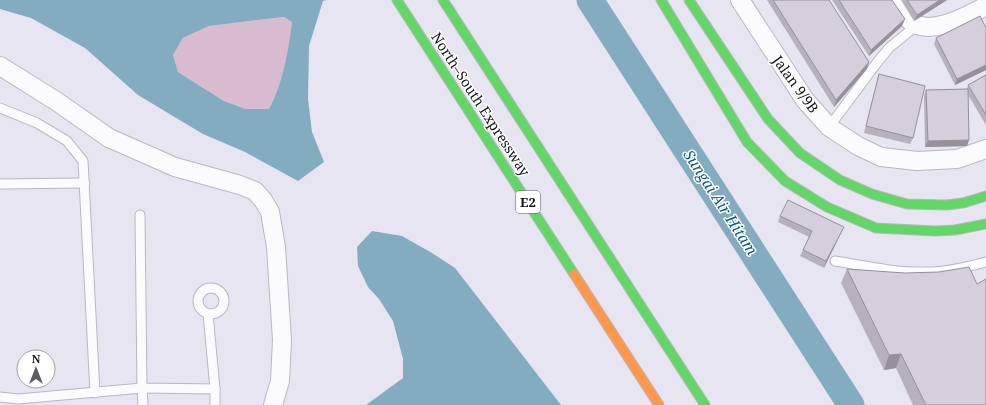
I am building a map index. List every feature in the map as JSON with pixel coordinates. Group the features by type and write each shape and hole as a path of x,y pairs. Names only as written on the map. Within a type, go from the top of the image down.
{"main road":[{"name":"North–South Expressway","path":"396,0 659,405"},
{"name":"North–South Expressway","path":"443,0 705,405"},
{"path":"661,0 747,142 785,181 827,208 876,228 935,231 955,230 986,224"},
{"path":"689,0 768,119 800,153 840,180 872,194 907,204 963,204 986,196"}],"street":[{"name":"Jalan 9/9B","path":"740,0 805,100 829,127 858,146 881,157 917,162 957,160 986,149"},
{"path":"896,0 908,19 917,25 932,27 944,25 985,5"},
{"path":"0,66 56,101 109,138 175,167 240,185 255,192 263,200 270,212 276,247 282,340 280,381 273,405"}],"lane":[{"path":"829,127 890,47 917,25"},
{"path":"0,108 37,123 67,141 83,161 95,393"},
{"path":"0,184 85,184"},
{"path":"140,215 143,405"},
{"path":"835,261 886,269 929,272 986,262"},
{"path":"208,314 215,388 215,405"},
{"path":"0,397 18,398 95,393 142,388 215,388"}],"shaded area":[{"path":"284,17 292,22 289,45 278,88 269,109 246,109 224,101 178,72 173,55 183,38 209,26"}],"water":[{"path":"0,0 327,0 323,1 309,46 308,99 312,132 324,162 298,181 245,152 203,134 138,95 85,48 31,18 0,9","holes":["284,17 292,22 287,56 278,88 269,109 246,109 224,101 178,72 173,55 183,38 209,26"]},
{"path":"372,231 402,236 455,268 561,405 366,405 403,378 403,359 393,321 379,299 368,287 358,266 357,247"}],"building":[{"path":"773,0 829,0 869,62 836,100"},
{"path":"839,0 892,0 905,19 871,50"},
{"path":"907,0 940,0 917,15"},
{"path":"980,16 986,28 986,65 957,79 936,38"},
{"path":"879,74 925,86 913,138 866,126"},
{"path":"986,75 986,115 968,85"},
{"path":"968,89 969,140 928,141 926,90"},
{"path":"788,200 844,227 826,261 803,250 812,231 780,216"},
{"path":"969,267 977,284 986,279 986,405 926,405 901,354 889,355 847,269 905,273 939,272"}],"waterway":[{"name":"Sungai Air Hitam","path":"590,0 851,405"}],"traffic: fast":[{"path":"397,0 574,274"},
{"path":"443,0 705,405"},
{"path":"661,0 747,142 785,181 827,207 876,228 935,231 955,230 986,224"},
{"path":"689,0 768,119 800,153 840,180 872,194 907,204 946,205 963,203 986,196"}],"traffic: slow":[{"path":"574,274 659,405"}]}
